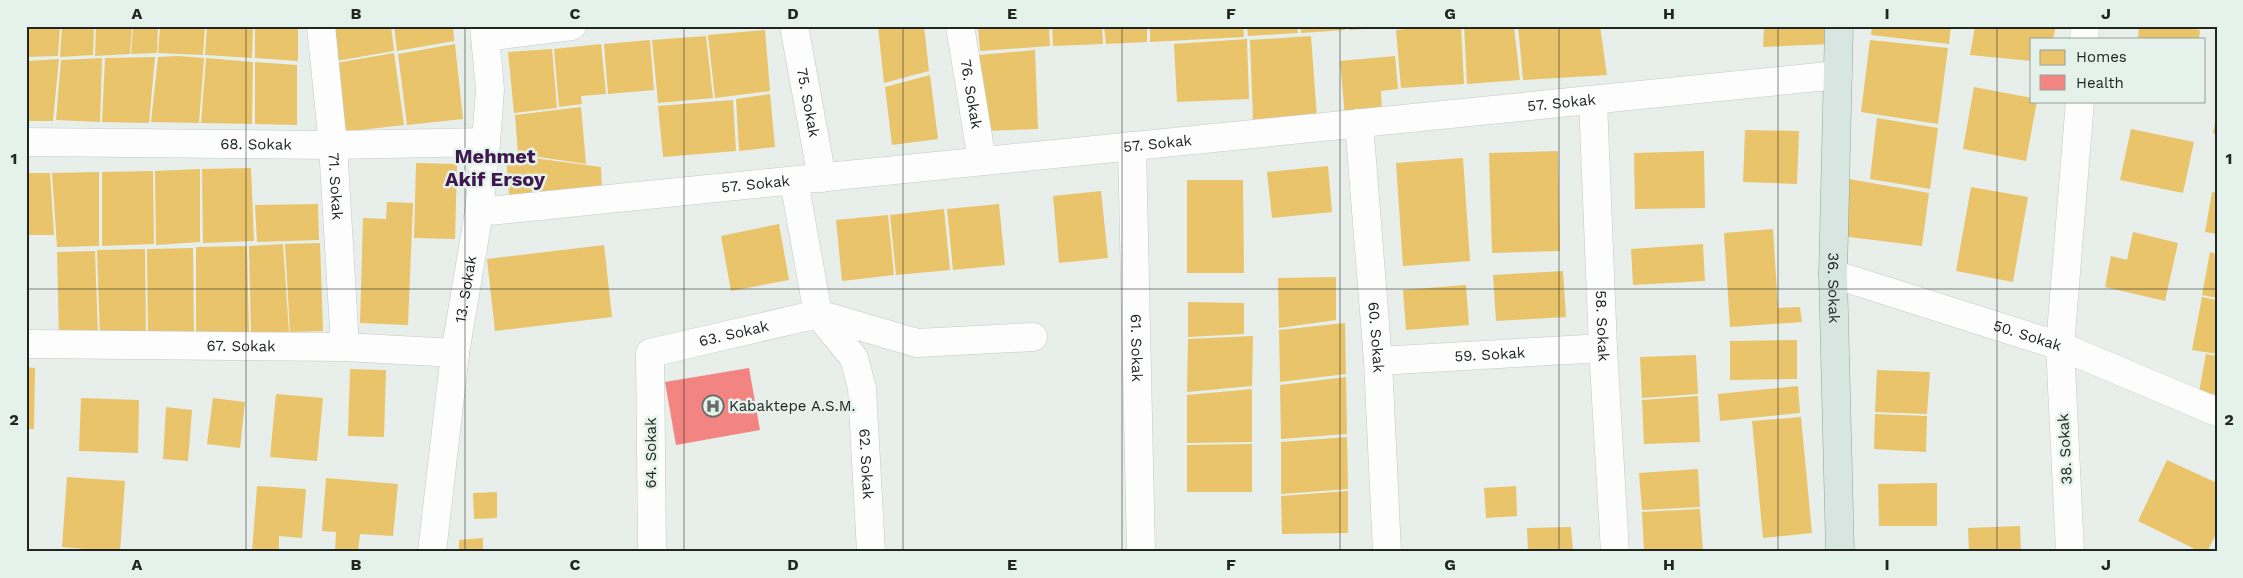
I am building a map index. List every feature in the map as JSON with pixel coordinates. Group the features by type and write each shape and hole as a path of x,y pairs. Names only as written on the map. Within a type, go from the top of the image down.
{"main road":[{"name":"36. Sokak","path":"1839,26 1833,274 1840,552"}],"street":[{"name":"71. Sokak","path":"321,26 333,145 345,347"},
{"path":"485,32 572,26"},
{"name":"75. Sokak","path":"794,26 822,178"},
{"name":"76. Sokak","path":"960,26 982,162"},
{"name":"13. Sokak","path":"432,552 455,353 479,212 490,89 485,32"},
{"name":"57. Sokak","path":"479,212 1838,75"},
{"name":"58. Sokak","path":"1593,100 1615,552"},
{"name":"38. Sokak","path":"2070,552 2060,346 2080,102"},
{"name":"60. Sokak","path":"1359,123 1378,361 1387,552"},
{"name":"68. Sokak","path":"26,142 333,145 486,142"},
{"name":"61. Sokak","path":"1132,146 1141,552"},
{"name":"62. Sokak","path":"794,181 818,314 854,358 862,388 871,552"},
{"name":"50. Sokak","path":"1833,274 2060,346 2217,412"},
{"path":"818,314 917,343 1033,338"},
{"name":"63. Sokak","path":"650,353 818,314"},
{"name":"67. Sokak","path":"26,344 345,347 455,353"},
{"name":"59. Sokak","path":"1378,361 1604,348"},
{"name":"64. Sokak","path":"650,353 652,552"}],"building: Homes":[{"path":"26,26 60,26 58,56 26,57"},
{"path":"62,26 94,26 93,55 60,57"},
{"path":"96,26 132,26 130,54 95,56"},
{"path":"133,26 158,26 157,53 131,54"},
{"path":"160,26 205,26 203,55 158,53"},
{"path":"207,26 253,26 252,58 205,55"},
{"path":"255,26 298,26 298,61 255,58"},
{"path":"332,26 391,26 394,51 336,61"},
{"path":"394,26 453,26 454,41 397,51"},
{"path":"878,26 924,26 929,71 884,83"},
{"path":"978,26 1049,26 1050,46 980,51"},
{"path":"1052,26 1102,26 1103,44 1053,46"},
{"path":"1104,26 1147,26 1147,42 1106,44"},
{"path":"1150,26 1243,26 1244,37 1150,42"},
{"path":"1247,26 1297,26 1298,33 1248,36"},
{"path":"1300,26 1345,26 1345,30 1301,33"},
{"path":"1349,26 1381,26 1381,28 1349,30"},
{"path":"1435,26 1461,26 1464,84 1401,88 1396,30"},
{"path":"1464,26 1514,26 1520,80 1467,84"},
{"path":"1518,26 1600,26 1607,75 1523,80"},
{"path":"1764,26 1829,26 1830,44 1763,47"},
{"path":"1872,26 1951,26 1949,44 1871,35"},
{"path":"1975,26 2056,26 2053,38 2030,38 2030,61 1970,55"},
{"path":"2139,26 2174,26 2200,30 2199,38 2138,38"},
{"path":"765,30 770,91 715,98 708,35"},
{"path":"706,36 713,98 658,103 652,40"},
{"path":"1311,36 1317,118 1253,120 1250,40"},
{"path":"1247,39 1249,99 1177,102 1174,44"},
{"path":"650,40 654,90 608,94 604,44"},
{"path":"1870,40 1948,48 1938,124 1861,112"},
{"path":"455,44 463,119 407,125 398,54"},
{"path":"601,44 606,94 581,96 582,104 559,107 554,49"},
{"path":"552,49 557,108 514,113 508,52"},
{"path":"1035,50 1038,129 982,131 979,55"},
{"path":"394,53 404,125 343,132 336,63"},
{"path":"1395,56 1398,89 1381,91 1382,115 1345,117 1340,61"},
{"path":"155,57 149,123 102,122 105,58"},
{"path":"158,57 204,58 199,123 151,122"},
{"path":"102,58 100,122 56,120 61,60"},
{"path":"206,58 253,62 252,124 201,123"},
{"path":"59,59 53,121 26,121 26,61"},
{"path":"255,62 297,65 297,125 255,124"},
{"path":"930,75 938,139 892,145 885,87"},
{"path":"1974,87 2030,98 2030,102 2037,102 2026,161 1963,149"},
{"path":"770,94 775,147 739,151 736,99"},
{"path":"733,100 736,151 663,157 658,106"},
{"path":"581,107 586,164 518,154 515,115"},
{"path":"1877,118 1938,128 1930,189 1870,179"},
{"path":"2217,119 2217,134 2213,133"},
{"path":"2131,129 2194,142 2183,193 2120,180"},
{"path":"1745,130 1799,131 1797,184 1743,182"},
{"path":"1558,151 1560,251 1492,253 1489,153"},
{"path":"1704,151 1705,208 1635,209 1634,153"},
{"path":"518,156 601,167 602,190 509,195 506,157"},
{"path":"1463,158 1470,261 1403,266 1396,163"},
{"path":"416,163 457,164 455,239 414,238"},
{"path":"1328,166 1332,212 1272,218 1267,172"},
{"path":"251,168 254,241 203,243 202,169"},
{"path":"200,169 200,242 156,245 155,171"},
{"path":"153,171 154,244 102,246 102,172"},
{"path":"99,172 99,246 57,247 52,173"},
{"path":"26,173 50,173 54,235 26,235"},
{"path":"1849,179 1929,193 1922,246 1841,236"},
{"path":"1187,180 1243,180 1244,273 1187,273"},
{"path":"1971,187 2028,197 2013,282 1956,271"},
{"path":"1101,191 1108,258 1059,263 1053,196"},
{"path":"2212,192 2217,193 2217,234 2205,232"},
{"path":"387,202 413,203 408,325 360,323 363,218 386,219"},
{"path":"318,204 319,240 257,242 255,205"},
{"path":"999,204 1005,265 953,270 947,209"},
{"path":"944,209 950,270 896,275 890,215"},
{"path":"888,215 894,275 842,281 836,220"},
{"path":"779,224 789,280 731,291 721,236"},
{"path":"1773,229 1778,308 1800,307 1802,322 1730,327 1724,233"},
{"path":"2133,232 2178,243 2165,301 2105,287 2111,256 2127,260"},
{"path":"320,243 323,331 290,332 285,244"},
{"path":"283,244 289,332 251,333 249,246"},
{"path":"1703,244 1705,281 1633,285 1631,249"},
{"path":"604,245 612,317 495,331 487,259"},
{"path":"247,246 249,333 196,335 196,247"},
{"path":"193,248 194,335 148,336 147,249"},
{"path":"145,249 146,336 100,337 97,250"},
{"path":"95,251 98,337 59,338 57,252"},
{"path":"2210,252 2217,254 2217,298 2202,295"},
{"path":"1563,271 1566,317 1496,321 1493,275"},
{"path":"1336,277 1336,320 1279,328 1278,278"},
{"path":"1466,285 1469,325 1406,330 1403,290"},
{"path":"2202,297 2217,300 2217,354 2192,350"},
{"path":"1188,302 1244,303 1244,334 1188,337"},
{"path":"1345,323 1346,374 1280,382 1279,330"},
{"path":"1253,336 1252,386 1187,392 1188,339"},
{"path":"1797,340 1797,379 1730,380 1730,341"},
{"path":"2206,354 2217,356 2217,395 2199,392"},
{"path":"1696,355 1698,394 1642,398 1640,357"},
{"path":"26,367 35,368 34,429 26,429"},
{"path":"350,369 386,370 384,437 348,436"},
{"path":"1877,370 1930,372 1927,414 1875,412"},
{"path":"1346,377 1347,434 1281,439 1280,385"},
{"path":"1798,386 1800,413 1720,421 1718,394"},
{"path":"1252,389 1252,442 1187,443 1187,395"},
{"path":"276,394 323,398 317,461 270,457"},
{"path":"1698,396 1700,442 1644,444 1642,400"},
{"path":"81,398 139,400 138,453 79,451"},
{"path":"213,398 245,402 240,448 207,444"},
{"path":"166,407 192,410 188,461 163,459"},
{"path":"1875,414 1927,416 1926,452 1874,449"},
{"path":"1801,417 1812,533 1763,538 1752,421"},
{"path":"1347,437 1348,489 1281,494 1281,442"},
{"path":"1252,444 1252,492 1187,492 1187,445"},
{"path":"2167,460 2217,483 2217,532 2207,552 2201,552 2138,521"},
{"path":"1698,469 1700,507 1642,510 1639,473"},
{"path":"67,477 125,481 120,552 62,547"},
{"path":"326,478 398,484 393,536 360,534 358,552 335,552 336,532 322,531"},
{"path":"1937,483 1937,526 1879,526 1878,484"},
{"path":"257,486 306,489 302,538 279,536 279,552 252,552"},
{"path":"1516,486 1517,516 1486,518 1484,488"},
{"path":"1348,491 1348,533 1282,534 1281,496"},
{"path":"497,492 497,518 474,519 473,493"},
{"path":"1700,509 1703,552 1644,552 1642,512"},
{"path":"2020,526 2021,552 1969,552 1968,528"},
{"path":"1571,527 1573,552 1528,552 1527,528"},
{"path":"483,538 483,552 459,552 459,540"}],"building: Health":[{"name":"Kabaktepe A.S.M.","path":"749,368 760,430 676,445 665,382"}],"place":[{"name":"Kabaktepe A.S.M.","path":"713,406"}],"district":[{"name":"Mehmet Akif Ersoy","path":"495,168"}]}
